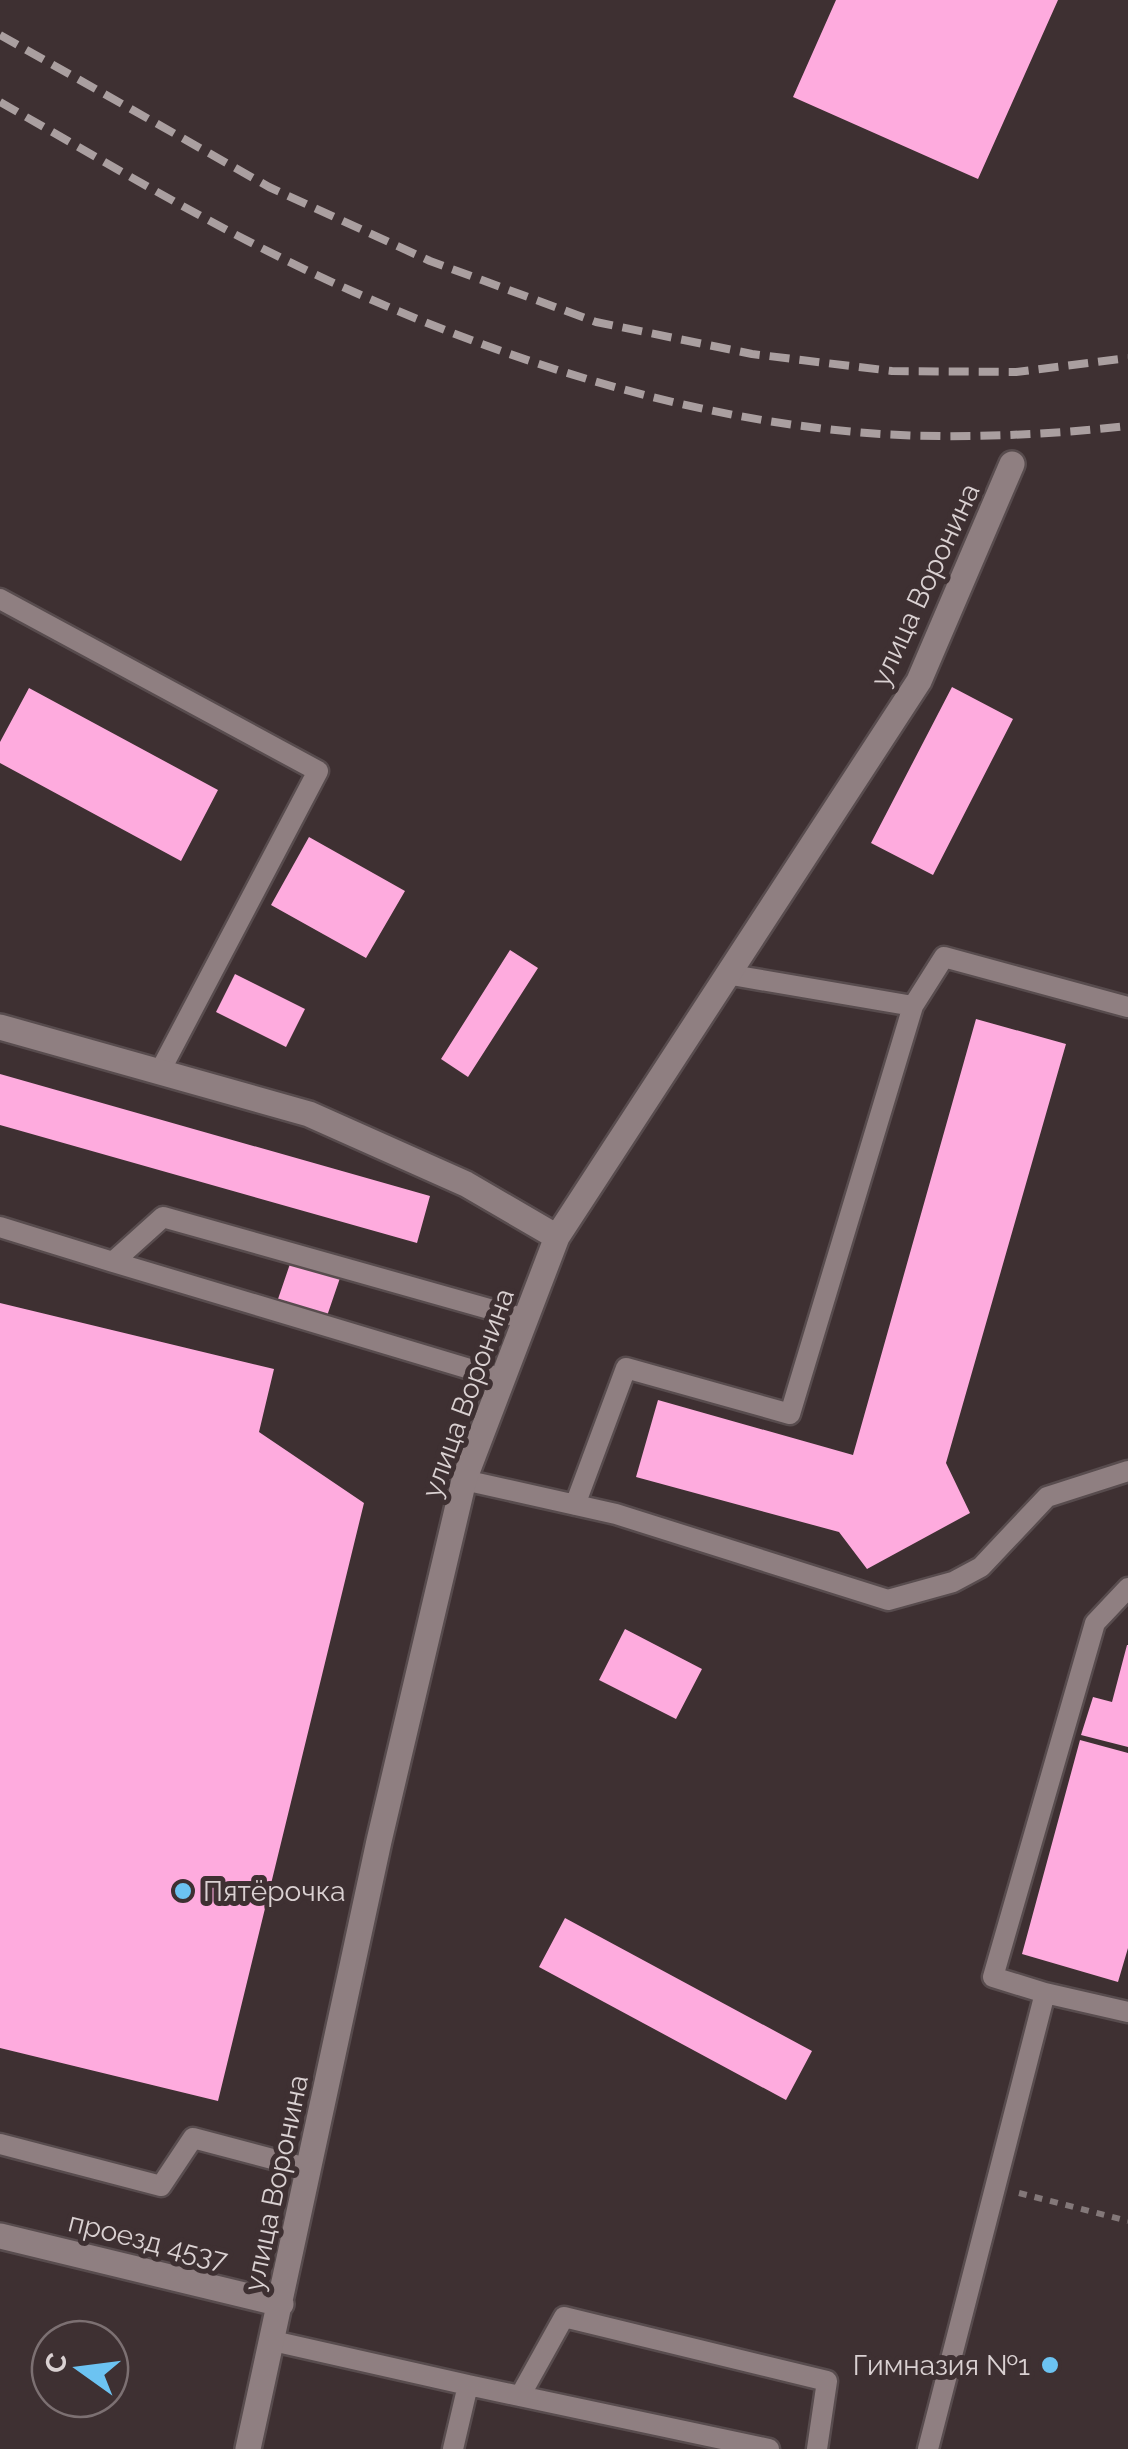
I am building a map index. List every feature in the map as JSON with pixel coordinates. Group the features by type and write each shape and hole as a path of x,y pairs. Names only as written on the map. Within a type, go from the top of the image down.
{"street":[{"name":"улица Воронина","path":"248,2449 379,1841 464,1480 525,1319 557,1237 919,681 1012,464"},
{"path":"0,1026 309,1114 466,1184 557,1237"},
{"name":"проезд 4537","path":"0,2236 281,2304"}],"lane":[{"path":"0,599 318,771 159,1073"},
{"path":"575,1505 626,1368 790,1414 913,1006 944,958 1128,1007"},
{"path":"726,974 913,1006"},
{"path":"113,1262 163,1218 525,1319"},
{"path":"0,1227 503,1380"},
{"path":"464,1480 673,1531 888,1600 953,1582 981,1567 1047,1496 1128,1471"},
{"path":"1128,1588 1096,1623 993,1977 1128,2012"},
{"path":"928,2449 1046,1993"},
{"path":"0,2144 161,2186 193,2138 310,2168"},
{"path":"520,2396 564,2317 827,2380 816,2449"},
{"path":"273,2341 769,2449"},
{"path":"453,2449 468,2385"}],"path":[{"path":"993,2187 1128,2221"}],"building":[{"path":"836,0 1058,0 978,179 793,97"},
{"path":"952,687 1013,719 933,875 871,843"},
{"path":"29,688 218,790 181,861 0,763 0,742"},
{"path":"309,837 405,891 366,958 271,905"},
{"path":"510,950 538,968 468,1077 441,1059"},
{"path":"235,974 305,1009 286,1047 216,1012"},
{"path":"976,1019 1066,1044 946,1463 970,1513 867,1569 839,1532 636,1477 658,1400 853,1455"},
{"path":"0,1074 430,1196 417,1243 0,1125"},
{"path":"291,1261 340,1278 327,1316 278,1299"},
{"path":"0,1303 274,1369 259,1432 364,1503 218,2101 0,2048"},
{"path":"625,1629 702,1669 676,1719 599,1680"},
{"path":"1127,1645 1128,1747 1081,1735 1093,1697 1112,1702"},
{"path":"1080,1740 1128,1753 1128,1948 1118,1982 1022,1954"},
{"path":"565,1918 812,2051 786,2100 539,1967"}],"railway":[{"path":"0,35 269,187 430,261 596,322 752,354 892,371 1016,372 1128,358"},
{"path":"0,102 174,202 308,271 466,338 640,394 758,419 895,435 1051,433 1128,426"}],"place":[{"name":"Пятёрочка","path":"183,1891"},
{"name":"Гимназия №1","path":"1050,2365"}]}
